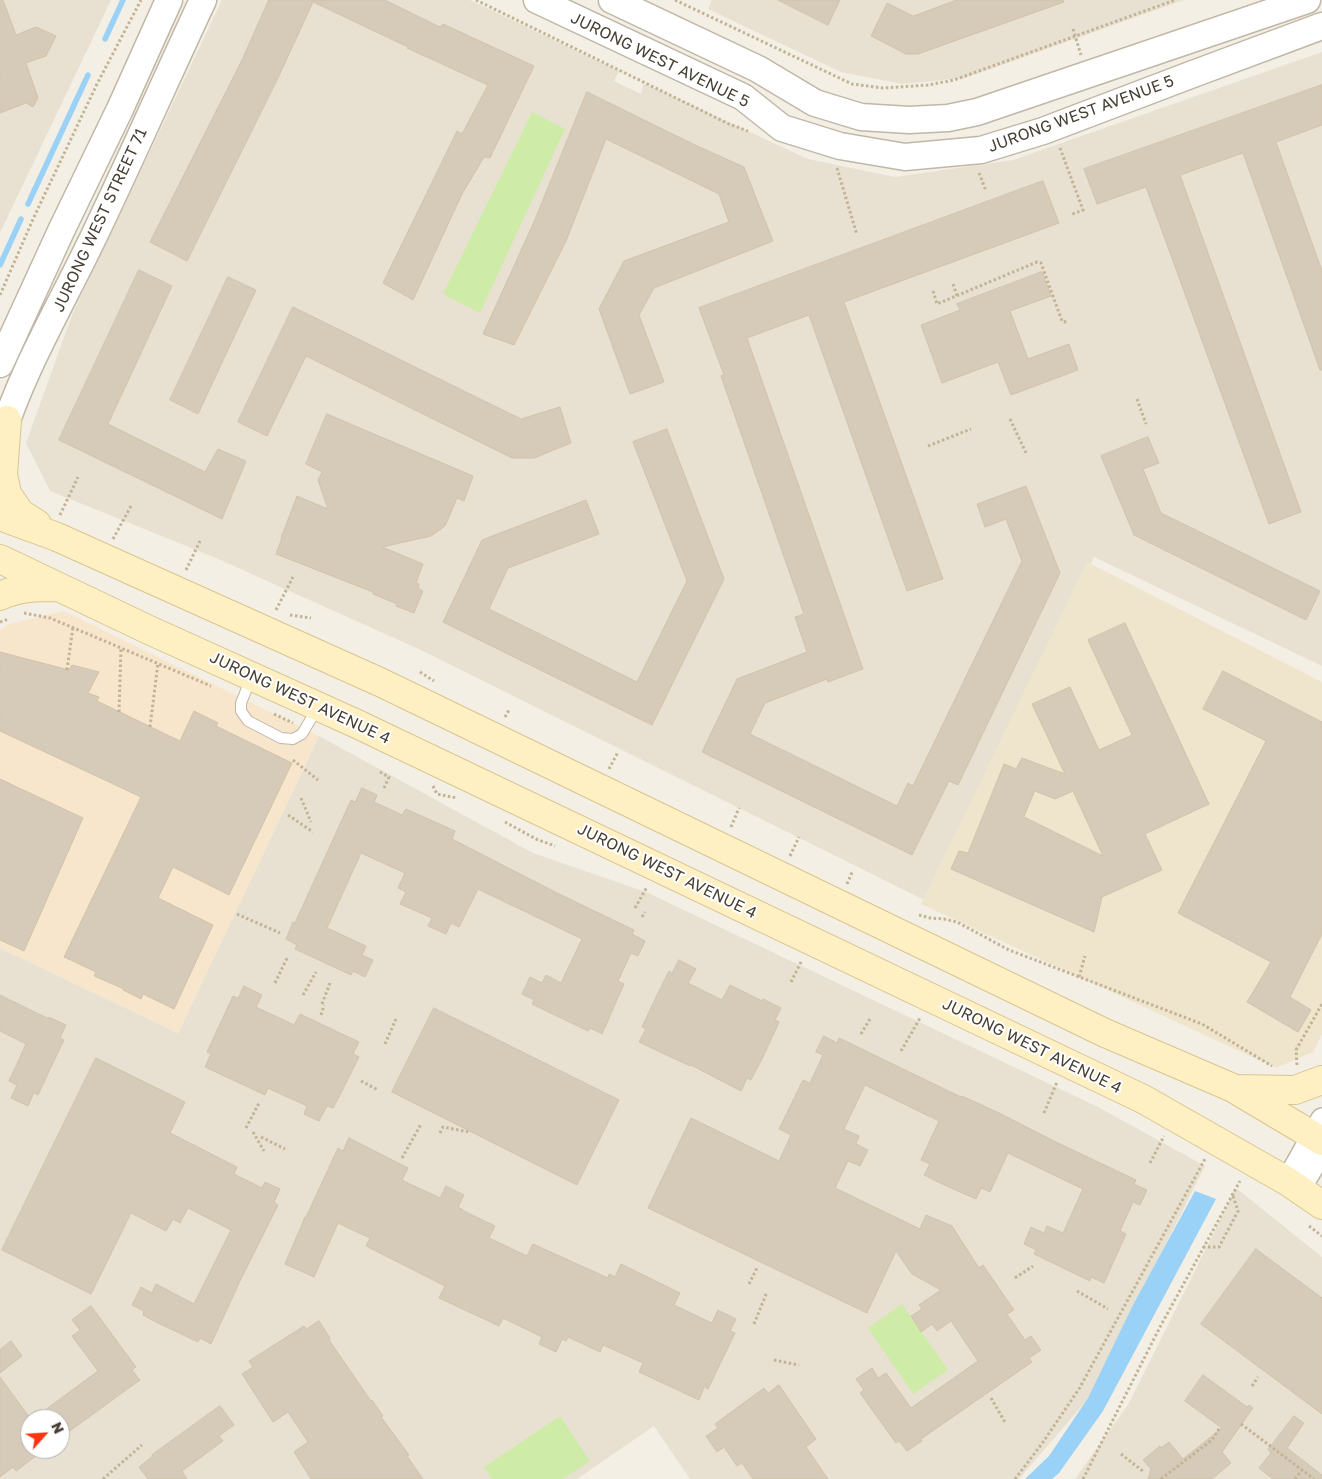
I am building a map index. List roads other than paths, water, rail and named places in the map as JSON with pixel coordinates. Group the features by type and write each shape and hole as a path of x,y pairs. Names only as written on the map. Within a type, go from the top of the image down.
{"main road":[{"path":"3,431 3,474 7,494 20,513 58,527 175,590 382,683 1105,1033 1233,1088 1320,1137"},
{"path":"0,516 58,527"},
{"name":"JURONG WEST AVENUE 4","path":"0,558 149,630 247,687 318,706 1143,1099 1293,1185 1322,1205"},
{"path":"8,606 12,590 34,587 59,587"},
{"path":"1233,1088 1295,1090 1322,1080"}],"street":[{"name":"JURONG WEST STREET 71","path":"0,364 60,231 120,109 169,0"},
{"name":"JURONG WEST STREET 71","path":"3,431 29,367 93,237 203,0"},
{"name":"JURONG WEST AVENUE 5","path":"537,0 743,97 782,128 840,146 905,157 982,150 1043,131 1322,26"},
{"name":"JURONG WEST AVENUE 5","path":"612,0 758,69 815,103 862,117 909,120 948,118 978,112 1307,0"},
{"path":"1293,1185 1320,1137"}],"lane":[{"path":"247,687 241,703 242,711 248,720 281,738 293,739 302,734 318,706"}],"water":[{"path":"1195,1191 1216,1199 1103,1411 1059,1473 1052,1479 1025,1479 1049,1456 1088,1398 1133,1305"}],"waterway":[{"path":"105,39 123,0"},
{"path":"28,204 88,75"},
{"path":"0,265 21,219"}]}
